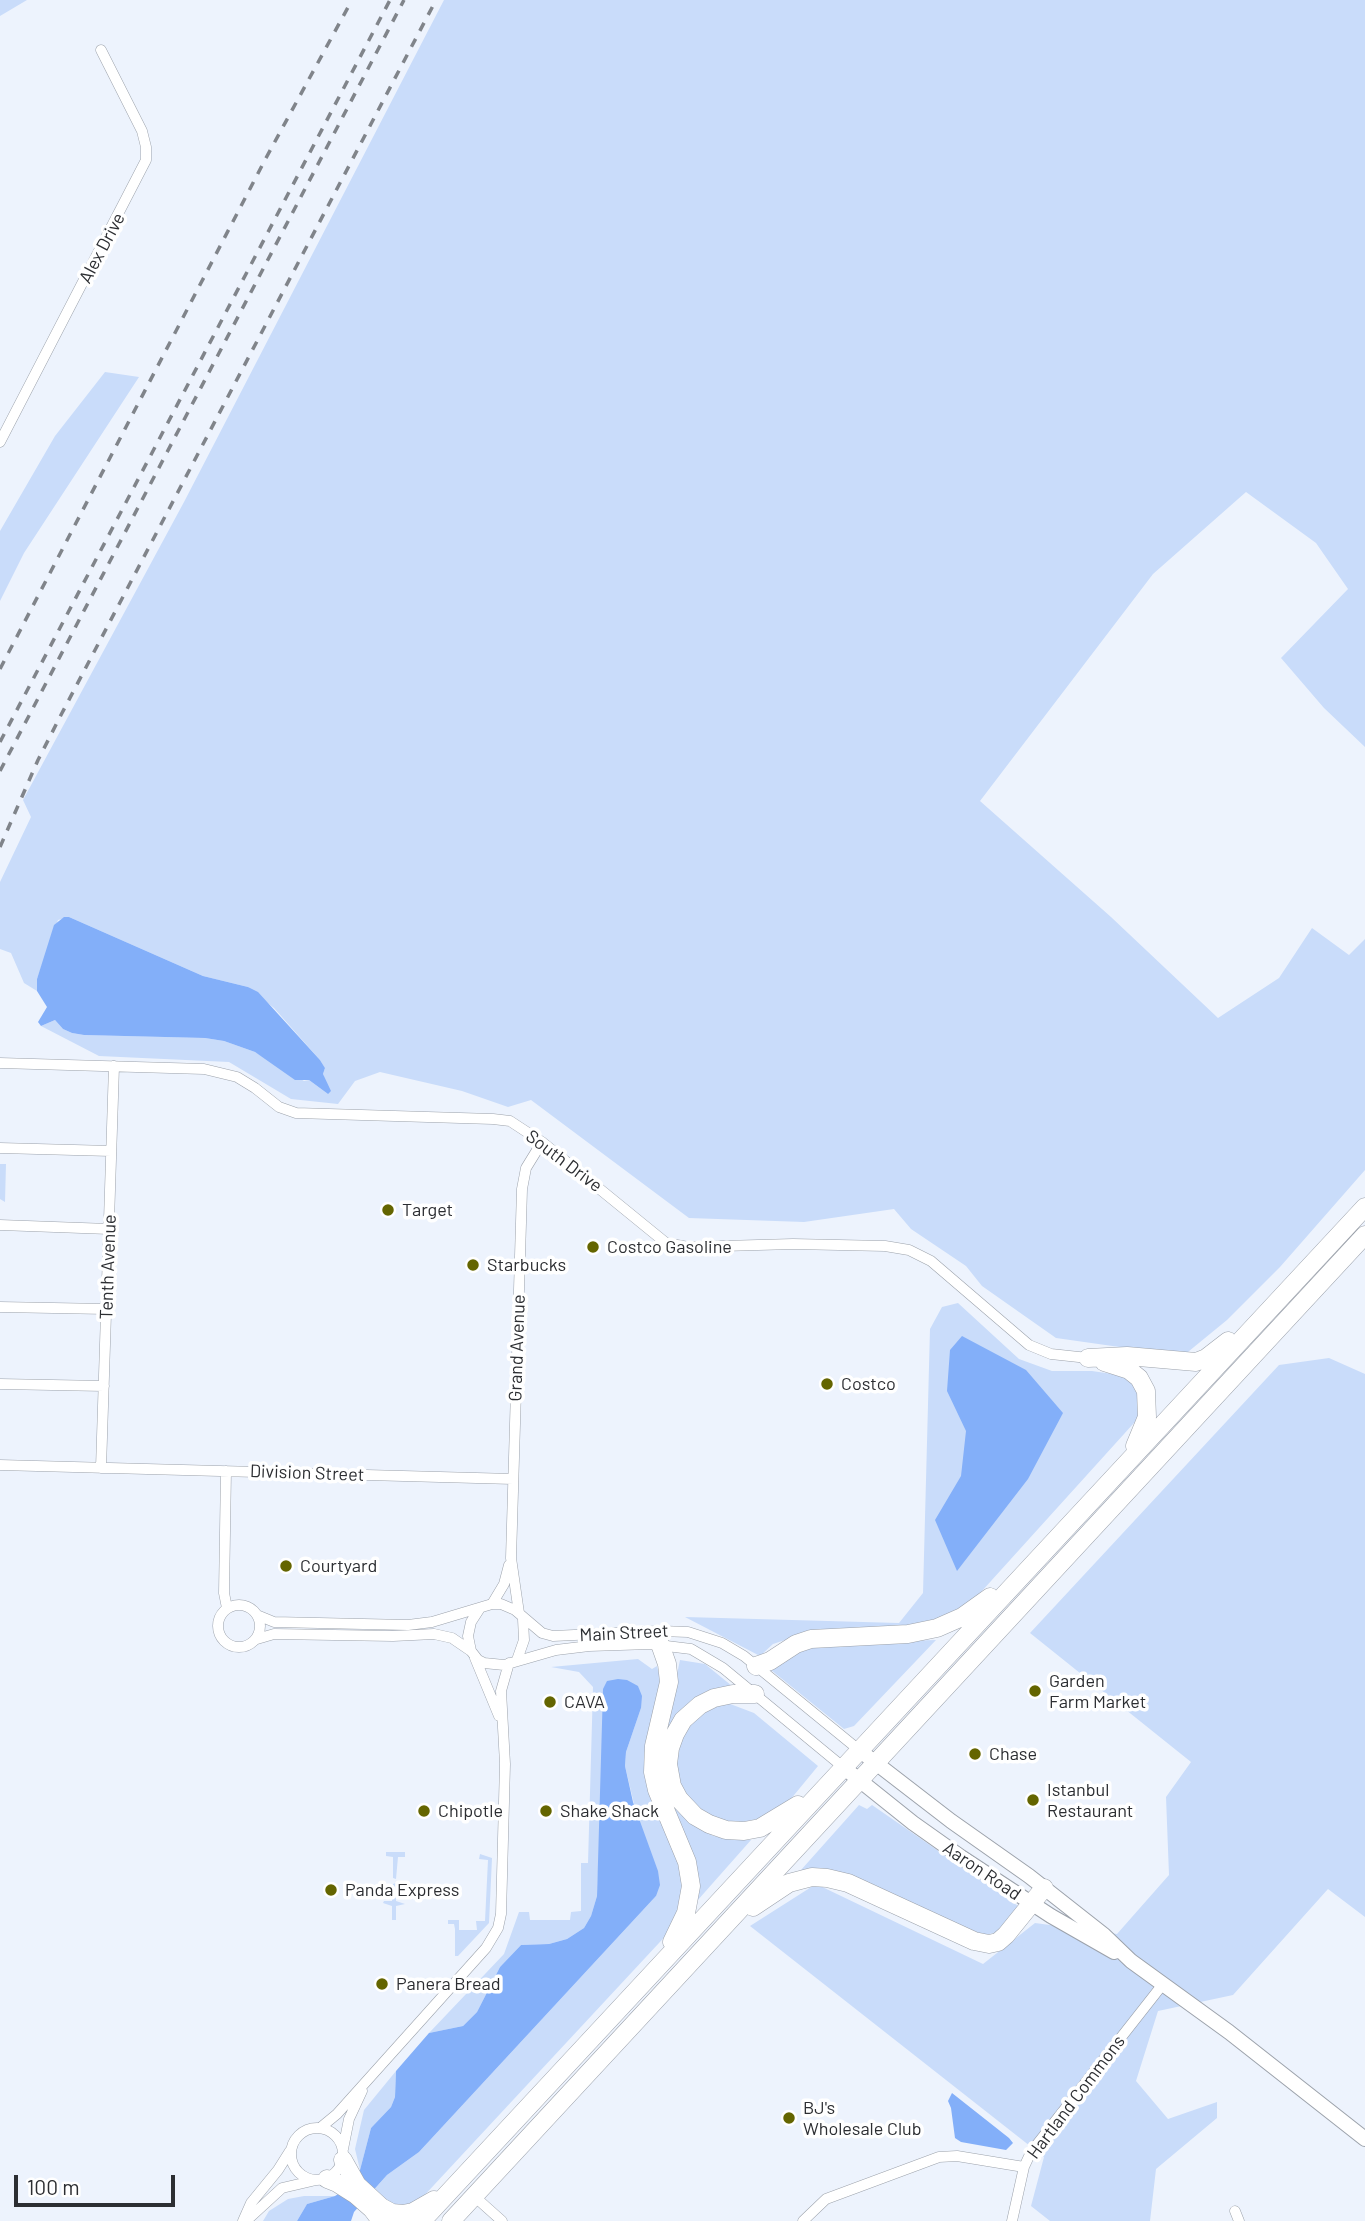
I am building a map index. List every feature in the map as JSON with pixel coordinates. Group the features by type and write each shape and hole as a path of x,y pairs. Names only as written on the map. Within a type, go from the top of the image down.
{"highway":[{"path":"422,2221 1365,1207"},
{"path":"451,2221 1365,1235"},
{"path":"1087,1357 1127,1356 1196,1362 1206,1358 1267,1312"},
{"path":"1087,1357 1129,1370 1139,1378 1146,1391 1147,1417 1129,1460"},
{"path":"756,1665 770,1661 796,1644 811,1639 908,1634 937,1628 968,1613 1034,1562"},
{"path":"660,1644 667,1664 669,1682 654,1746 653,1772 657,1790 689,1867 691,1886 683,1919 662,1961"},
{"path":"755,1694 727,1695 707,1701 688,1714 678,1727 672,1741 668,1764 672,1786 684,1806 709,1824 726,1830 760,1828 827,1785"},
{"path":"712,1940 782,1887 812,1877 848,1883 984,1944 1002,1939 1044,1888"},
{"path":"342,2155 349,2183 379,2213 408,2213 449,2192"},
{"path":"320,2180 349,2183"}],"street":[{"name":"Alex Drive","path":"0,442 146,160 142,131 101,50"},
{"name":"South Drive","path":"0,1063 193,1068 226,1073 246,1082 279,1108 296,1113 502,1120 517,1125 542,1142 666,1243 688,1247 793,1244 885,1246 909,1250 932,1261 1036,1349 1051,1354 1087,1357"},
{"name":"Tenth Avenue","path":"101,1468 114,1066"},
{"name":"Grand Avenue","path":"521,1616 511,1558 522,1189 526,1168 542,1142"},
{"path":"0,1148 111,1151"},
{"path":"0,1226 109,1229"},
{"path":"0,1307 106,1309"},
{"path":"0,1384 104,1386"},
{"name":"Division Street","path":"0,1465 513,1479"},
{"path":"226,1471 224,1593 228,1608"},
{"name":"Grand Avenue","path":"492,1604 503,1584 511,1558"},
{"path":"320,2128 337,2114 486,1948 498,1928 505,1765 502,1685 524,1640 521,1616 510,1607 492,1604 432,1622 398,1625 274,1622 257,1615 246,1606 236,1605 221,1615 219,1634 224,1642 240,1648 274,1634 434,1634 452,1638 489,1664 513,1661"},
{"path":"480,1608 469,1627 473,1653 502,1723"},
{"path":"257,1615 260,1627 257,1639"},
{"name":"Main Street","path":"521,1616 542,1633 558,1636 688,1632 729,1647 756,1665 859,1750"},
{"name":"Main Street","path":"513,1661 573,1647 660,1644 685,1647 704,1655 843,1767"},
{"name":"Aaron Road","path":"859,1750 951,1821 1008,1860 1104,1935 1131,1961"},
{"name":"Aaron Road","path":"843,1767 928,1835 1031,1904 1131,1961 1229,2032 1365,2139"},
{"name":"Hartland Commons","path":"1012,2221 1024,2167 1031,2152 1163,1984"},
{"path":"245,2221 282,2188 335,2174 349,2119 369,2078"},
{"path":"245,2221 251,2203 278,2171 300,2134 309,2129 320,2128 335,2135 342,2155"},
{"path":"290,2150 298,2173 320,2180"},
{"path":"803,2221 821,2202 830,2197 939,2157 957,2156 1024,2167"},
{"path":"474,2196 502,2221"}],"shaded area":[{"path":"0,0 27,0 0,16"},
{"path":"444,0 1365,0 1365,747 1324,708 1281,658 1348,589 1316,543 1246,492 1153,574 980,801 1111,917 1218,1018 1279,978 1312,928 1349,955 1365,939 1365,1170 1280,1267 1227,1320 1183,1356 1056,1338 982,1286 966,1266 911,1229 894,1209 804,1222 689,1218 531,1100 508,1107 462,1091 380,1072 355,1081 338,1104 291,1099 229,1062 99,1056 41,1026 55,1020 63,1029 84,1035 205,1038 224,1041 255,1052 304,1081 309,1080 328,1094 323,1074 325,1068 320,1060 274,1008 248,987 203,976 69,917 58,920 37,979 37,991 24,983 11,953 0,949 0,882 31,817 23,800 184,502"},
{"path":"105,372 139,377 24,553 0,601 0,531 55,436"},
{"path":"0,1164 6,1164 5,1202 0,1199"},
{"path":"958,1303 1019,1359 1052,1371 1092,1371 1126,1376 1139,1390 1143,1413 972,1602 947,1616 909,1627 806,1633 773,1644 760,1656 685,1617 899,1623 923,1593 930,1329 942,1307"},
{"path":"1329,1358 1365,1374 1365,1917 1328,1889 1233,1995 1158,2011 1136,2081 1168,2119 1217,2102 1217,2118 1156,2169 1150,2221 1050,2221 1031,2206 1044,2157 750,1926 816,1884 983,1964 1035,1923 1117,1934 1169,1875 1166,1797 1191,1762 1030,1633 1279,1365"},
{"path":"936,1640 854,1726 844,1729 771,1670 810,1646"},
{"path":"638,1659 652,1669 657,1666 662,1685 644,1755 648,1787 679,1858 684,1896 672,1929 421,2199 406,2206 388,2206 372,2192 387,2175 419,2152 656,1896 625,1766 626,1752 641,1708 638,1686 598,1872 597,1896 584,1928 567,1939 549,1944 521,1945 500,1967 477,2012 463,2026 429,2033 504,1954 519,1912 529,1912 530,1920 570,1920 571,1912 581,1911 581,1863 588,1863 593,1687 579,1672 551,1667"},
{"path":"680,1660 705,1664 732,1686 705,1692 665,1731"},
{"path":"725,1702 754,1713 818,1766 790,1800 767,1817 737,1823 708,1817 681,1789 676,1763 683,1735 698,1713"},
{"path":"667,1798 713,1836 751,1840 697,1901 696,1867"},
{"path":"859,1805 867,1809 872,1805 1018,1906 997,1932 978,1937 841,1874 801,1870"},
{"path":"386,1852 405,1852 405,1857 398,1857 396,1879 393,1878 393,1857 386,1856"},
{"path":"480,1854 492,1858 489,1923 455,1956 455,1929 454,1924 448,1924 448,1920 459,1920 459,1930 477,1930 476,1921 485,1921 488,1860 479,1859"},
{"path":"396,1883 396,1901 405,1904 396,1906 396,1920 392,1920 392,1906 383,1903 392,1901 393,1884"},
{"path":"396,2071 395,2097 391,2107 371,2128 360,2170 355,2149 364,2110"},
{"path":"335,2196 307,2204 297,2221 263,2221 269,2211 288,2199"}],"water":[{"path":"64,917 203,976 258,992 320,1060 331,1091 328,1094 309,1080 295,1080 255,1052 224,1041 205,1038 84,1035 63,1029 55,1020 41,1026 38,1022 47,1007 37,991 37,979 54,925"},
{"path":"962,1336 1026,1370 1063,1413 1028,1479 957,1571 935,1520 961,1476 966,1431 947,1391 950,1350"},
{"path":"618,1679 638,1686 642,1696 641,1708 626,1752 625,1766 633,1802 658,1871 660,1885 656,1896 419,2152 387,2175 354,2212 351,2221 297,2221 307,2204 343,2191 360,2170 371,2128 391,2107 395,2097 396,2071 429,2033 463,2026 477,2012 500,1967 521,1945 549,1944 567,1939 584,1928 597,1896 603,1689 607,1681"},
{"path":"952,2093 1013,2143 1006,2150 961,2142 955,2138 948,2101"}],"railway":[{"path":"0,669 266,158 352,0"},
{"path":"0,742 390,0"},
{"path":"0,771 404,0"},
{"path":"0,847 62,713 436,0"}],"place":[{"name":"Target","path":"388,1210"},
{"name":"Costco Gasoline","path":"593,1247"},
{"name":"Starbucks","path":"473,1265"},
{"name":"Costco","path":"827,1384"},
{"name":"Courtyard","path":"286,1566"},
{"name":"Garden Farm Market","path":"1035,1691"},
{"name":"CAVA","path":"550,1702"},
{"name":"Chase","path":"975,1754"},
{"name":"Istanbul Restaurant","path":"1033,1800"},
{"name":"Chipotle","path":"424,1811"},
{"name":"Shake Shack","path":"546,1811"},
{"name":"Panda Express","path":"331,1890"},
{"name":"Panera Bread","path":"382,1984"},
{"name":"BJ's Wholesale Club","path":"789,2118"}]}
